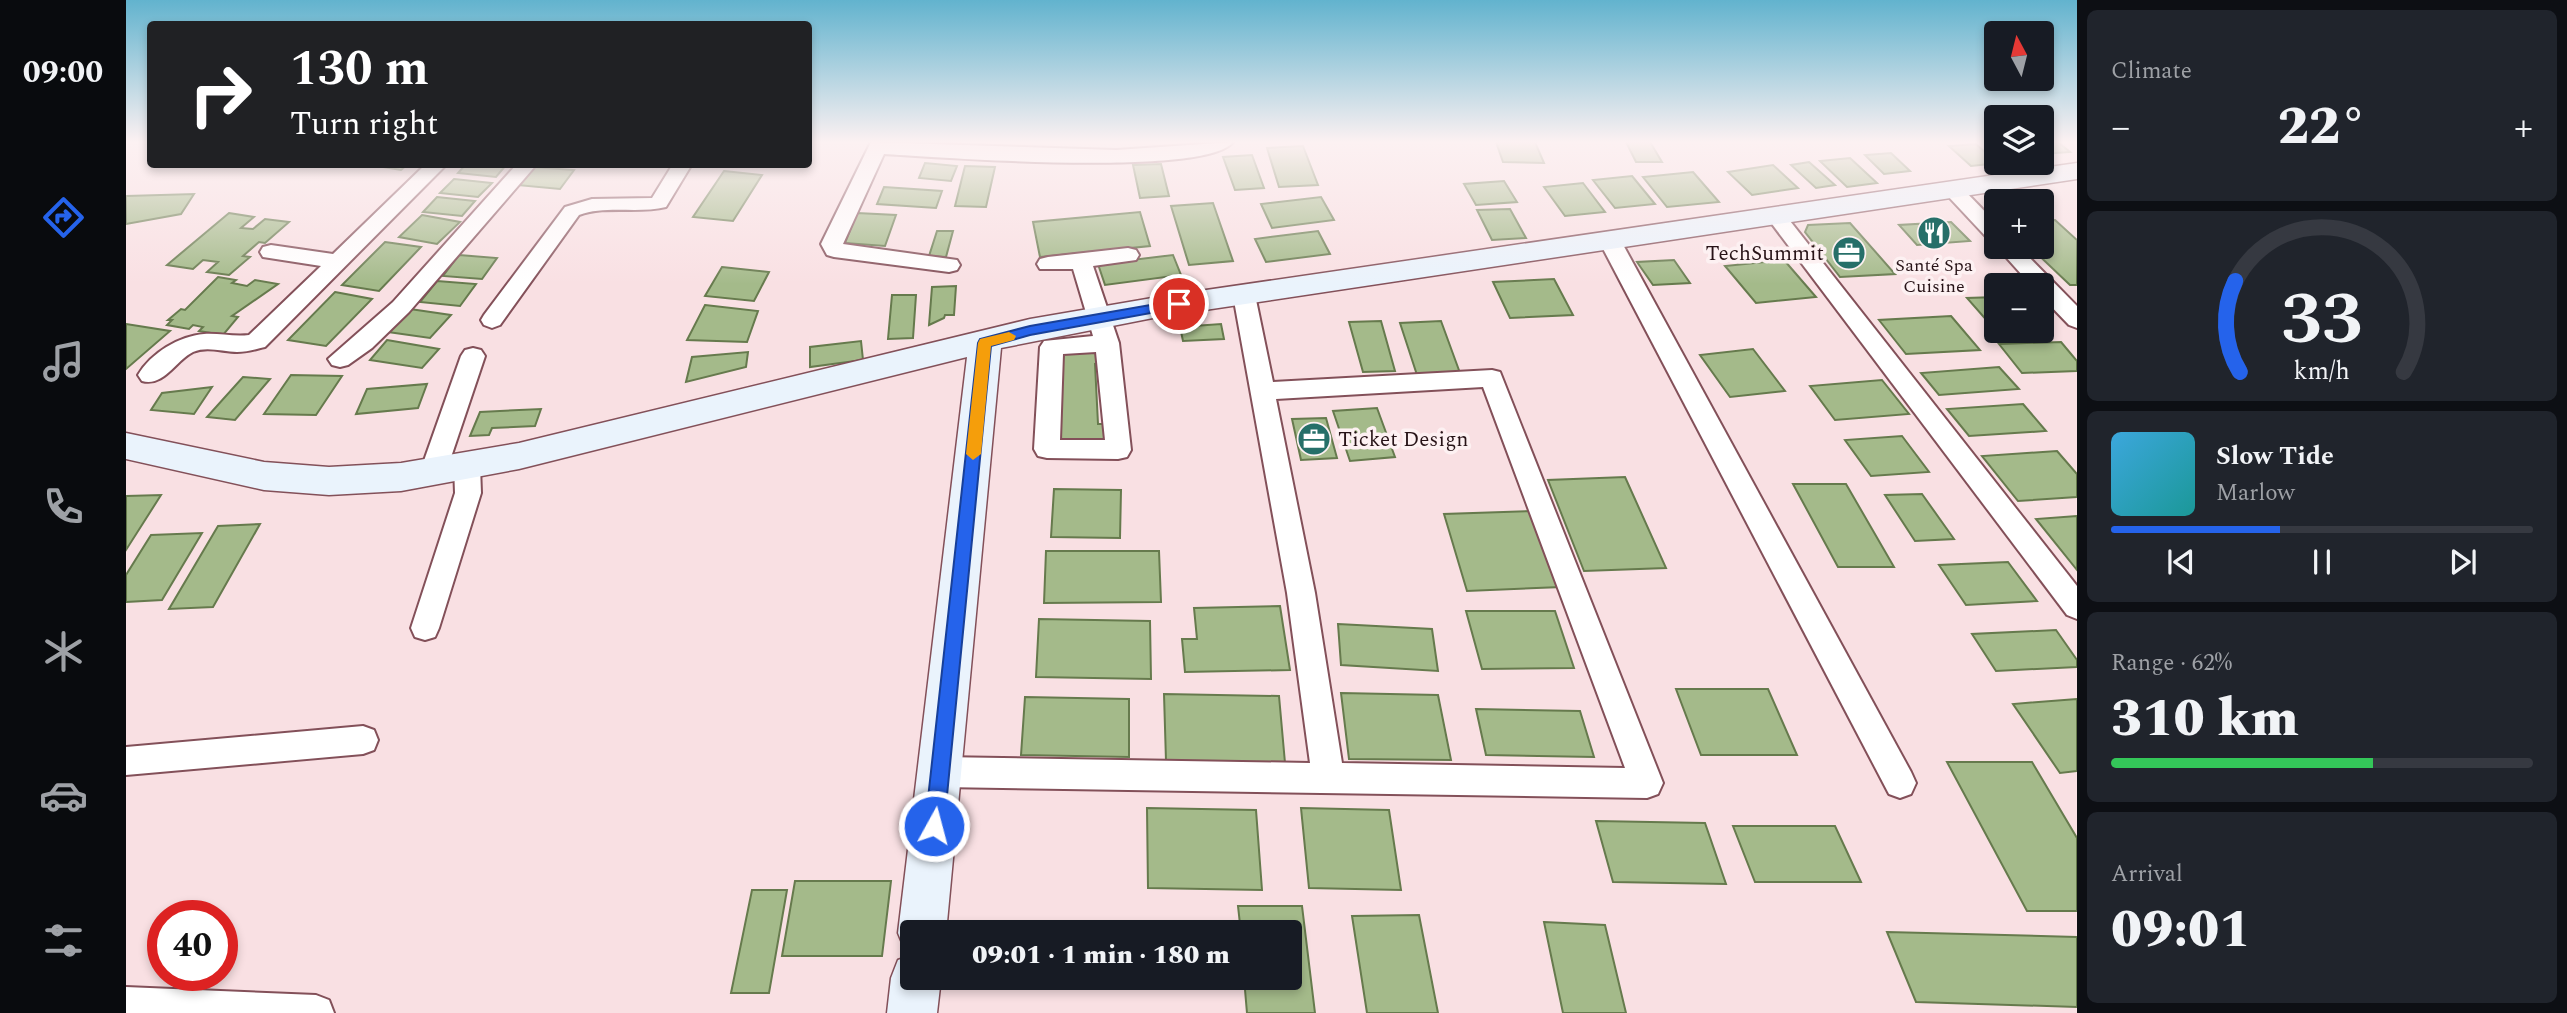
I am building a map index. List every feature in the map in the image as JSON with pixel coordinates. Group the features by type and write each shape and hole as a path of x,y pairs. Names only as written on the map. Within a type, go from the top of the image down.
{"street":[{"path":"150,375 180,349 195,343 239,346 257,341 412,189"},
{"path":"340,359 364,342 401,307 506,189"},
{"path":"492,320 572,211 585,204 649,206 659,203 667,189"},
{"path":"858,189 832,244 834,250 949,265"},
{"path":"1081,261 1102,330 1118,450 1047,449 1052,347 1102,330 1244,295 1958,189"},
{"path":"1953,190 1984,222"},
{"path":"1776,216 2077,607"},
{"path":"1610,241 1900,783"},
{"path":"271,252 339,262"},
{"path":"1048,264 1128,255"},
{"path":"2019,259 2077,320"},
{"path":"1244,295 1301,593 1328,777"},
{"path":"126,446 264,476 329,481 401,477 467,466 651,424 1030,330 1102,330"},
{"path":"924,920 985,343"},
{"path":"433,472 473,356"},
{"path":"941,772 1647,783 1492,378 1262,391"},
{"path":"425,628 468,493 467,466"},
{"path":"126,761 363,740"},
{"path":"912,1013 915,990"},
{"path":"126,1004 316,1013"}],"building":[{"path":"444,189 486,189 478,197 440,193"},
{"path":"712,189 753,189 733,221 693,217"},
{"path":"883,189 942,191 936,208 877,204"},
{"path":"959,189 990,189 986,207 955,206"},
{"path":"1138,189 1167,189 1169,196 1140,198"},
{"path":"1467,189 1509,189 1517,202 1476,205"},
{"path":"1546,189 1588,189 1605,212 1565,216"},
{"path":"1600,189 1643,189 1655,204 1615,208"},
{"path":"1653,189 1708,189 1719,202 1667,207"},
{"path":"1746,189 1790,189 1752,195"},
{"path":"194,194 181,214 126,224 126,196"},
{"path":"437,197 475,201 462,216 423,212"},
{"path":"1321,197 1334,220 1272,228 1261,204"},
{"path":"1213,203 1233,261 1189,265 1171,206"},
{"path":"1510,209 1526,238 1492,240 1477,210"},
{"path":"1140,212 1150,246 1040,257 1033,222"},
{"path":"229,213 254,217 241,228 253,229 265,219 289,222 265,243 259,242 243,256 250,257 229,275 207,272 218,262 203,260 193,269 167,265"},
{"path":"857,213 896,215 885,246 845,243"},
{"path":"422,215 460,222 437,244 399,237"},
{"path":"2054,220 2077,240 2077,285 2070,285 2043,259 2054,259"},
{"name":"Santé Spa Cuisine","path":"1951,222 1970,241 1917,245 1899,225"},
{"name":"TechSummit","path":"1850,223 1895,274 1840,277 1805,232 1808,225"},
{"path":"937,231 953,231 946,257 929,256"},
{"path":"1318,231 1330,254 1266,262 1255,239"},
{"path":"385,242 421,247 379,291 342,285"},
{"path":"459,255 497,258 482,279 443,276"},
{"path":"1173,255 1181,275 1105,285 1098,264"},
{"path":"1674,260 1690,283 1653,285 1637,262"},
{"path":"1784,260 1816,297 1756,303 1725,266"},
{"path":"722,267 769,272 754,301 705,296"},
{"path":"218,277 236,280 232,283 247,286 255,280 278,284 232,316 238,317 223,335 199,331 203,327 193,325 189,329 167,325 172,320 168,320 181,309 185,310"},
{"path":"1554,279 1573,315 1510,318 1493,282"},
{"path":"437,281 476,284 460,306 420,302"},
{"path":"956,286 954,315 945,315 929,325 932,287"},
{"path":"335,292 372,299 326,346 288,340"},
{"path":"892,295 916,295 913,338 888,339"},
{"path":"1984,297 1984,317 1967,298"},
{"path":"705,305 758,311 747,342 687,340"},
{"path":"410,309 451,315 430,338 388,332"},
{"path":"1951,316 1980,350 1906,354 1879,320"},
{"path":"1381,321 1395,371 1363,372 1349,322"},
{"path":"1441,321 1460,373 1417,375 1400,323"},
{"path":"126,324 170,331 126,369"},
{"path":"1221,324 1224,339 1183,341 1180,327"},
{"path":"387,340 439,349 422,368 370,360"},
{"path":"861,341 863,360 810,367 810,347"},
{"path":"2061,342 2077,361 2077,371 2022,373 1999,344 2054,343"},
{"path":"1103,346 1104,363 1095,364 1098,424 1107,424 1109,446 1057,447 1055,351"},
{"path":"1753,349 1785,391 1730,397 1700,355"},
{"path":"748,352 746,367 686,382 692,357"},
{"path":"1999,367 2019,389 1939,395 1921,373"},
{"path":"291,375 342,376 316,415 264,414"},
{"path":"243,377 270,379 235,420 207,417"},
{"path":"1882,380 1909,414 1835,420 1810,386"},
{"path":"427,384 418,408 356,414 367,389"},
{"path":"212,387 194,414 151,410 162,393"},
{"path":"2023,404 2046,431 1969,436 1947,409"},
{"path":"1377,408 1395,457 1350,461 1333,411"},
{"path":"541,409 535,426 492,428 489,435 470,436 480,412"},
{"name":"Ticket Design","path":"1326,418 1337,458 1301,460 1292,419"},
{"path":"1902,436 1929,472 1871,476 1845,440"},
{"path":"2057,451 2077,474 2077,497 2018,501 1982,456"},
{"path":"1625,477 1666,568 1584,571 1548,480"},
{"path":"1793,484 1846,484 1894,567 1838,567"},
{"path":"1054,489 1121,490 1120,538 1051,537"},
{"path":"1922,494 1954,539 1915,541 1885,495"},
{"path":"161,495 126,550 126,496"},
{"path":"1533,511 1561,587 1467,591 1444,514"},
{"path":"2077,516 2077,570 2036,519"},
{"path":"260,524 213,607 169,609 218,526"},
{"path":"202,533 162,600 126,602 126,575 151,535"},
{"path":"1046,551 1159,551 1161,602 1044,603"},
{"path":"2008,562 2037,601 1966,605 1939,565"},
{"path":"1280,606 1290,670 1185,672 1182,639 1197,639 1194,608"},
{"path":"1466,611 1555,611 1574,668 1482,669"},
{"path":"1039,619 1150,621 1151,679 1036,677"},
{"path":"1338,624 1432,629 1438,671 1341,665"},
{"path":"2056,630 2077,660 2077,667 1996,671 1972,634"},
{"path":"1676,689 1768,689 1797,755 1701,755"},
{"path":"1341,693 1438,695 1451,760 1349,759"},
{"path":"1164,694 1279,696 1285,763 1166,761"},
{"path":"1025,697 1129,699 1129,757 1021,755"},
{"path":"2077,699 2077,771 2060,773 2013,704"},
{"path":"1476,709 1580,711 1594,757 1486,755"},
{"path":"1947,762 2032,762 2077,838 2077,911 2027,911"},
{"path":"1147,808 1256,810 1262,890 1148,888"},
{"path":"1301,808 1389,810 1401,890 1309,888"},
{"path":"1596,821 1705,823 1726,884 1613,882"},
{"path":"1733,826 1835,826 1861,882 1755,882"},
{"path":"795,881 891,881 882,956 782,956"},
{"path":"752,890 787,890 769,993 731,993"},
{"path":"1238,906 1302,906 1315,1013 1247,1013 1245,990 1302,990 1302,920 1240,920"},
{"path":"1419,915 1438,1013 1367,1013 1352,916"},
{"path":"1544,922 1605,925 1626,1013 1563,1013"},
{"path":"1887,932 2077,937 2077,1007 1916,1002"}],"slow traffic":[{"path":"973,454 985,343 1009,336"}],"place":[{"name":"Santé Spa Cuisine","path":"1934,233"},
{"name":"TechSummit","path":"1849,253"},
{"name":"Ticket Design","path":"1314,439"}],"route":[{"path":"934,826 985,343 1030,330 1179,304"}]}
